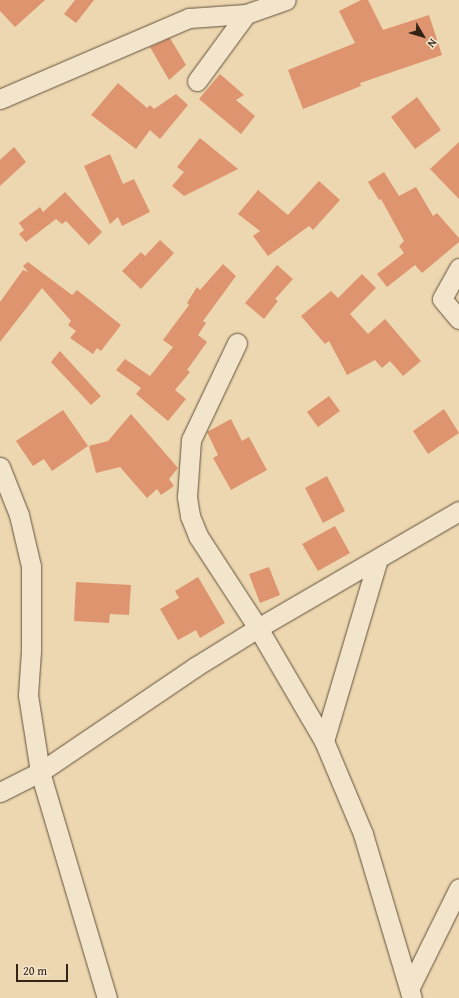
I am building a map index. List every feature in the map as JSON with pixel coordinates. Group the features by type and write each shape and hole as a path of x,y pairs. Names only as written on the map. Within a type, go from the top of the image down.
{"street":[{"path":"0,99 189,18 246,14 286,0"},
{"path":"197,80 246,14"},
{"path":"459,268 442,299 459,319"},
{"path":"237,343 191,440 187,497 190,516 198,536 258,628 324,741 363,834 411,992"},
{"path":"0,467 19,515 31,566 31,651 28,696 40,772 106,998"},
{"path":"0,792 40,772 195,667 258,628 459,511"},
{"path":"324,741 378,559"},
{"path":"411,992 459,888"}],"building":[{"path":"0,0 45,0 15,27 0,11"},
{"path":"75,0 94,0 76,23 64,14"},
{"path":"361,0 368,0 383,30 429,15 442,55 360,83 361,86 303,109 288,70 355,43 339,11"},
{"path":"170,38 186,65 169,80 150,47"},
{"path":"220,74 244,95 236,100 255,116 241,134 199,99"},
{"path":"118,83 147,108 150,105 154,109 176,94 188,105 160,139 150,130 136,149 91,115"},
{"path":"417,97 441,130 415,149 391,117"},
{"path":"200,138 238,169 184,196 172,186 184,172 177,167"},
{"path":"459,142 459,199 430,169"},
{"path":"14,147 26,162 0,186 0,160"},
{"path":"110,154 123,184 134,179 150,212 122,226 118,217 110,224 84,166"},
{"path":"384,172 399,196 416,187 433,216 437,213 459,238 459,242 422,273 415,265 387,287 377,274 404,253 399,246 404,241 381,199 379,200 368,182"},
{"path":"319,181 340,200 313,230 309,226 268,256 253,236 260,231 238,214 258,190 288,215"},
{"path":"65,192 102,232 89,245 66,221 62,224 56,219 26,242 19,234 24,230 19,223 40,207 43,212"},
{"path":"160,240 174,253 141,289 122,271 141,252 145,256"},
{"path":"28,262 72,295 77,290 121,325 101,351 97,348 93,354 70,338 76,331 68,325 71,321 42,288 0,342 0,302 23,270 28,272 23,266"},
{"path":"223,264 236,276 203,321 206,323 198,335 207,342 187,370 190,372 175,390 186,399 168,421 136,394 141,388 116,370 125,359 150,376 173,347 163,340 189,305 187,303 197,287 200,290"},
{"path":"277,265 293,279 275,299 278,301 264,319 245,303"},
{"path":"362,274 376,288 350,314 368,334 385,319 421,361 403,376 390,361 382,368 375,360 347,375 329,341 325,344 301,316 331,291 338,298"},
{"path":"60,351 101,396 91,405 51,362"},
{"path":"329,396 340,411 318,427 307,412"},
{"path":"444,409 459,433 428,454 413,431"},
{"path":"63,410 88,446 52,471 44,459 33,466 16,441"},
{"path":"131,414 178,468 169,479 174,486 161,495 157,489 147,498 120,467 96,473 89,446 108,441"},
{"path":"231,419 242,441 249,437 267,470 231,490 213,458 218,455 207,432"},
{"path":"327,476 345,511 323,523 305,488"},
{"path":"335,526 350,553 318,571 302,544"},
{"path":"269,567 280,595 260,603 249,574"},
{"path":"198,577 225,623 200,638 196,630 178,640 160,609 179,598 175,591"},
{"path":"76,582 131,585 129,615 110,614 109,623 74,621"}]}
